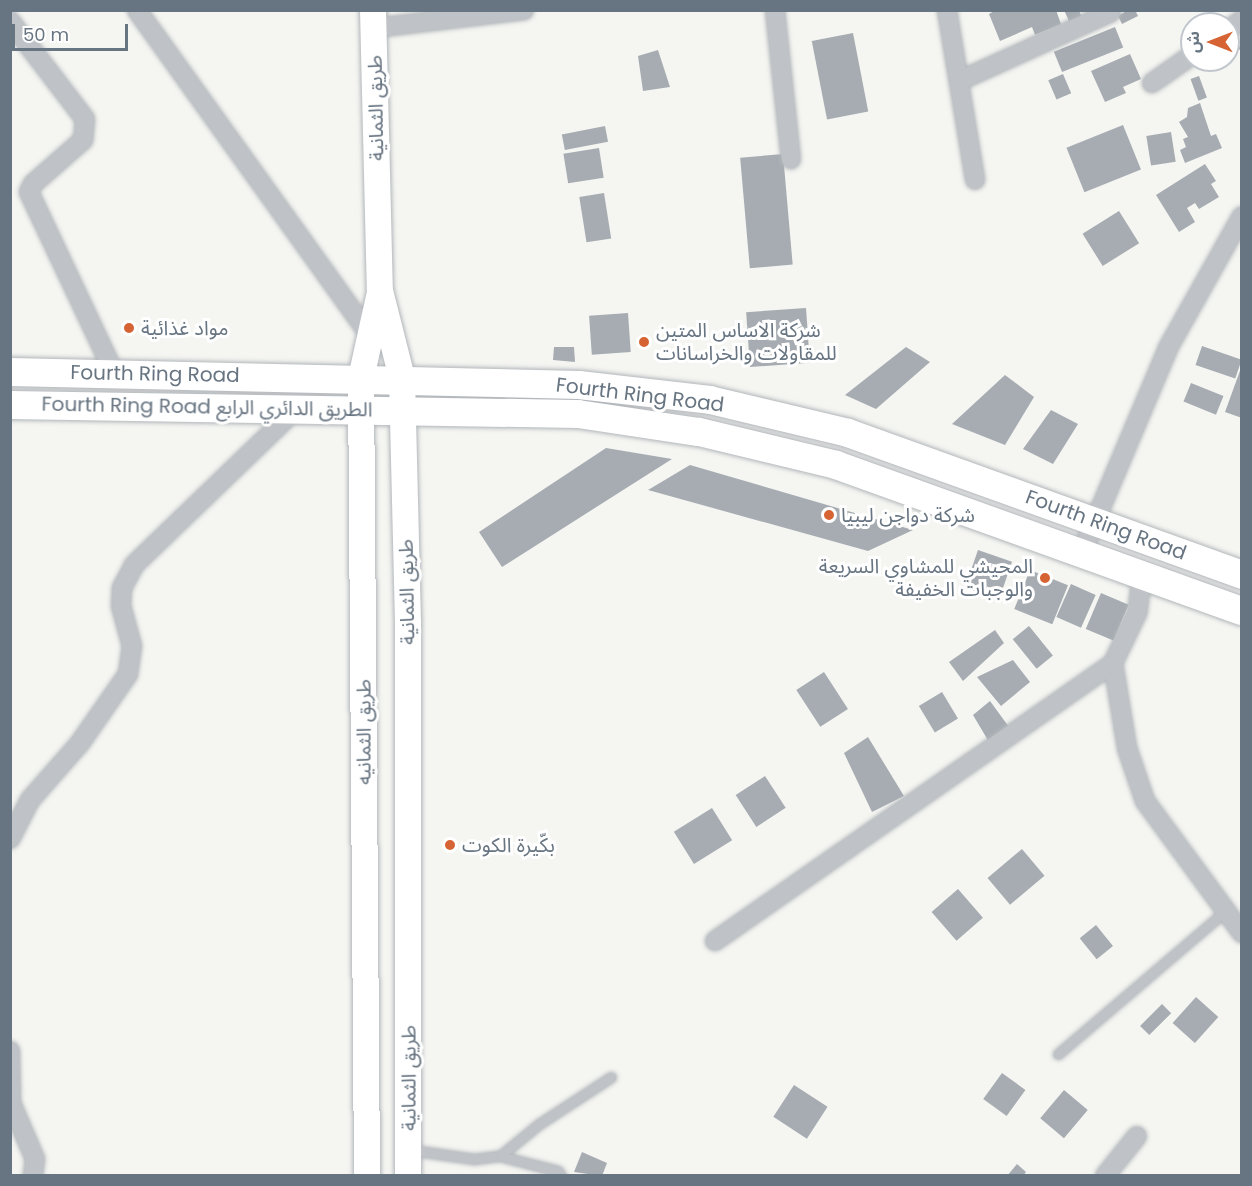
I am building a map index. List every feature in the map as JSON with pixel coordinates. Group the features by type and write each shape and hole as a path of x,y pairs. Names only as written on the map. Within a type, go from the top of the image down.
{"main road":[{"name":"Fourth Ring Road","path":"10,372 402,378 579,385 710,400 848,433 1242,575"},
{"name":"Fourth Ring Road الطريق الدائري الرابع","path":"10,405 403,410"},
{"name":"Fourth Ring Road","path":"403,410 578,414 699,432 836,465 1242,611"}],"street":[{"path":"137,10 370,335"},
{"path":"374,19 524,10"},
{"path":"775,10 791,159"},
{"path":"947,10 975,180"},
{"path":"959,81 1111,12"},
{"name":"طريق الثمانية","path":"374,19 380,291 402,378 403,410 408,633 408,1176"},
{"path":"10,21 85,119 83,140 33,184 29,192 114,374"},
{"path":"1152,82 1180,63"},
{"path":"1082,552 1168,348 1242,216"},
{"name":"طريق الثمانيه","path":"367,1176 360,378 380,291"},
{"path":"10,839 30,800 80,742 128,674 132,646 122,597 134,565 297,408"},
{"path":"715,941 1113,663 1137,613 1142,575"},
{"path":"1113,663 1127,748 1145,801 1223,913 1242,933"},
{"path":"10,1051 11,1103 35,1159 33,1176"},
{"path":"1105,1176 1137,1136"}],"lane":[{"path":"1058,1054 1223,913"},
{"path":"500,1156 538,1124 611,1077"},
{"path":"409,1150 474,1159 500,1156 558,1171 561,1176"}],"building":[{"path":"996,10 1056,10 1061,24 1035,35 1032,27 1000,41 989,14"},
{"path":"1064,10 1079,10 1081,16 1069,21"},
{"path":"1128,10 1135,10 1138,16 1122,24 1118,16"},
{"path":"1115,27 1123,47 1062,72 1054,52"},
{"path":"853,33 868,112 827,120 812,41"},
{"path":"658,50 670,87 643,91 638,56"},
{"path":"1130,54 1141,79 1123,87 1126,93 1105,102 1091,71"},
{"path":"1063,74 1071,93 1056,100 1048,80"},
{"path":"1199,76 1207,98 1198,101 1191,79"},
{"path":"1200,103 1211,136 1216,134 1222,148 1185,163 1180,150 1186,147 1183,139 1188,137 1179,122 1187,117 1188,108"},
{"path":"1123,125 1141,170 1084,192 1066,148"},
{"path":"605,126 608,142 565,150 562,134"},
{"path":"1171,132 1176,162 1151,166 1146,136"},
{"path":"599,148 604,178 568,183 563,154"},
{"path":"783,154 793,265 750,268 740,158"},
{"path":"1205,164 1216,181 1211,184 1219,197 1199,209 1195,203 1187,208 1195,222 1179,232 1156,195"},
{"path":"604,193 611,238 587,242 579,197"},
{"path":"1119,211 1139,243 1103,266 1083,234"},
{"path":"806,308 810,363 750,367 746,312"},
{"path":"628,313 631,352 592,355 589,316"},
{"path":"1202,346 1242,360 1235,379 1195,365"},
{"path":"554,347 574,347 575,362 553,360"},
{"path":"906,347 930,362 876,409 845,395"},
{"path":"1242,368 1242,418 1225,412"},
{"path":"1005,375 1034,397 1005,445 952,424"},
{"path":"1191,383 1223,396 1216,415 1184,402"},
{"path":"1051,410 1078,424 1053,464 1023,449"},
{"path":"606,448 672,459 502,567 479,532"},
{"path":"690,465 913,530 868,551 648,490"},
{"path":"978,550 1012,562 999,600 965,588"},
{"path":"1030,570 1068,585 1052,624 1014,609"},
{"path":"1071,584 1096,595 1081,628 1056,617"},
{"path":"1101,593 1129,605 1113,641 1086,629"},
{"path":"1029,626 1053,656 1037,669 1013,639"},
{"path":"995,630 1004,643 963,681 949,662"},
{"path":"1013,660 1030,682 1001,706 977,677"},
{"path":"824,672 848,709 820,727 796,690"},
{"path":"942,692 958,719 935,732 919,706"},
{"path":"990,701 1009,727 989,742 973,715"},
{"path":"868,737 904,796 872,812 844,753"},
{"path":"765,776 786,808 756,827 736,795"},
{"path":"712,808 732,840 694,864 674,832"},
{"path":"1022,849 1044,876 1010,905 988,878"},
{"path":"958,889 983,918 957,941 932,912"},
{"path":"1096,925 1113,946 1097,959 1080,938"},
{"path":"1196,997 1218,1017 1195,1043 1173,1023"},
{"path":"1162,1004 1171,1013 1149,1035 1140,1026"},
{"path":"1002,1073 1025,1090 1007,1116 983,1099"},
{"path":"794,1085 828,1107 807,1139 773,1117"},
{"path":"1064,1090 1088,1110 1064,1138 1040,1118"},
{"path":"582,1152 607,1163 602,1176 574,1172"},
{"path":"1017,1164 1026,1172 1023,1176 1007,1176"}],"place":[{"name":"مواد غذائية","path":"129,328"},
{"name":"شركة الاساس المتين للمقاولات والخراسانات","path":"644,342"},
{"name":"شركة دواجن ليبيا","path":"829,515"},
{"name":"المحيشي للمشاوي السريعة والوجبات الخفيفة","path":"1045,578"},
{"name":"بكّيرة الكوت","path":"450,845"}]}
